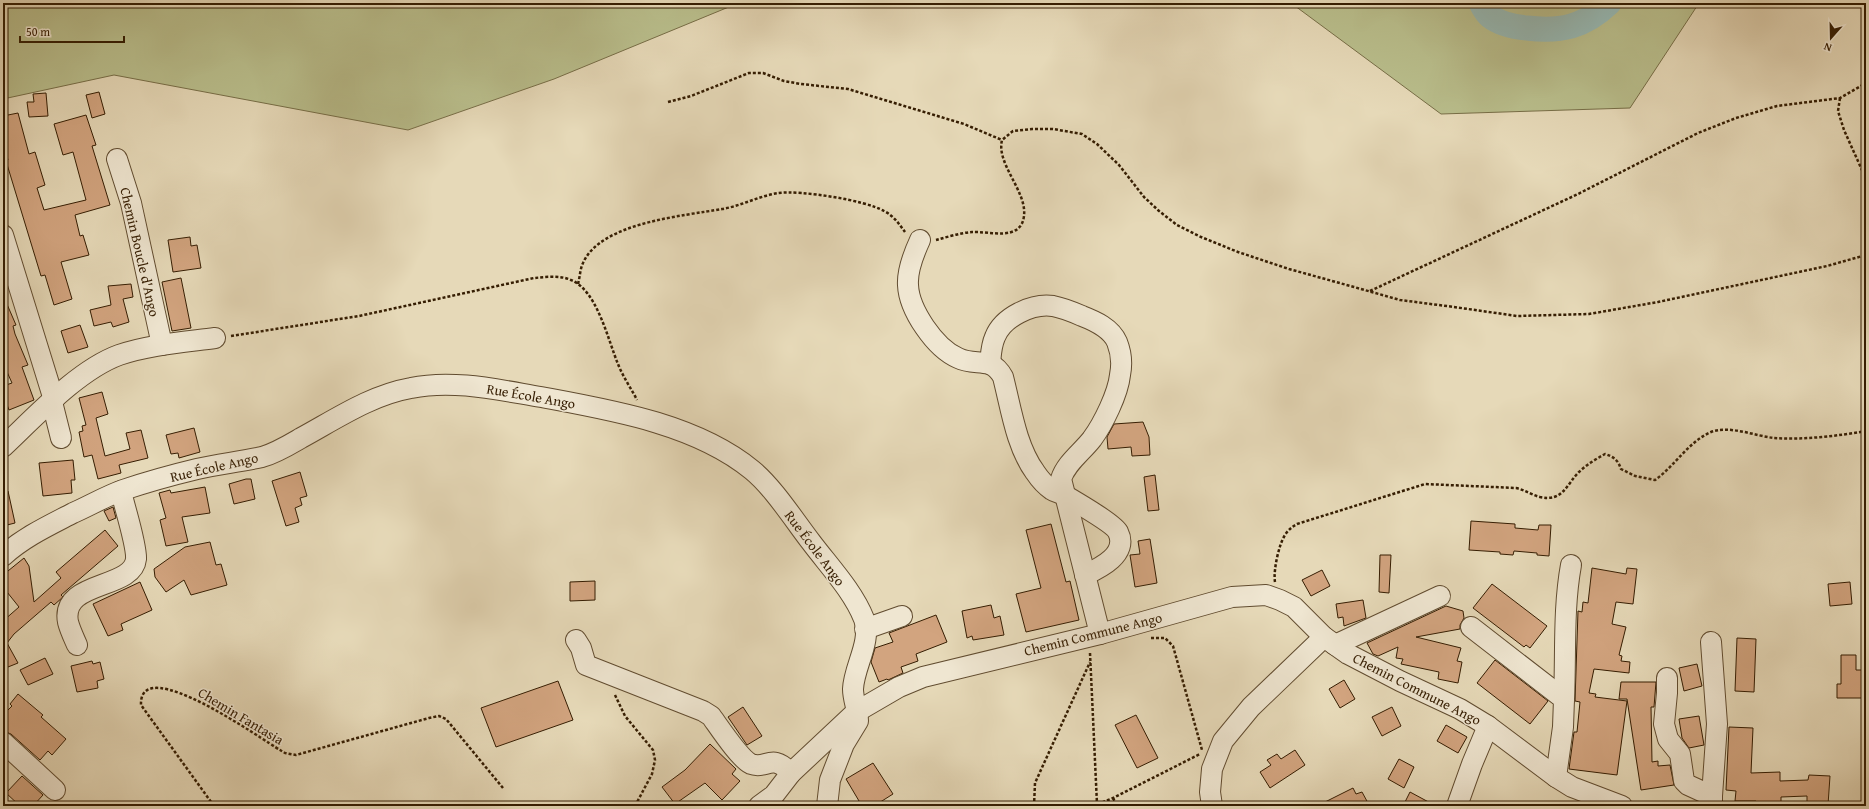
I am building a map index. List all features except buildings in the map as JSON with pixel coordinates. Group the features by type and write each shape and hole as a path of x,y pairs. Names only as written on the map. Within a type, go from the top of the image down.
{"street":[{"name":"Chemin Boucle d'Ango","path":"117,159 131,202 162,345"},
{"path":"3,235 53,401 62,438"},
{"path":"920,240 910,267 908,284 911,300 934,341 959,359 990,364 998,368 1003,377 1021,444 1035,472 1052,490 1064,495 1106,522 1118,532 1120,543 1114,558 1102,567 1085,575"},
{"path":"990,364 991,349 995,336 1004,324 1014,316 1033,307 1052,306 1089,318 1107,328 1117,342 1121,356 1121,375 1116,395 1093,438 1063,471 1061,479 1085,575 1098,642"},
{"path":"3,447 53,401 101,364 120,355 162,345 215,338"},
{"name":"Rue École Ango","path":"3,556 18,543 42,528 121,490 196,470 263,456 279,450 365,403 390,392 413,387 466,385 584,405 648,419 722,449 754,471 855,602 863,618 865,629 864,649 853,687 856,712"},
{"path":"77,645 68,622 69,610 73,602 80,595 130,571 136,559 121,490"},
{"path":"1556,777 1563,727 1566,622 1568,583 1571,566"},
{"name":"Chemin Commune Ango","path":"759,806 774,794 791,773 856,712 899,686 923,677 1098,642 1232,597 1266,595 1294,607 1329,641 1348,654 1400,681 1460,709 1488,726 1556,777 1572,787 1622,806"},
{"name":"Chemin Commune Ango","path":"1212,806 1210,792 1212,770 1223,741 1251,707 1329,641 1440,596"},
{"path":"865,629 902,616"},
{"path":"1471,627 1564,699"},
{"path":"576,640 581,648 581,671 608,673 703,711 711,716 748,762 758,765 766,763 780,763 791,773"},
{"path":"1666,678 1667,693 1664,724 1668,739 1680,754 1684,781 1712,801 1717,724 1711,642"},
{"path":"827,806 830,780 844,744 858,721 859,717 856,712"},
{"path":"1464,803 1472,764 1488,726"},
{"path":"3,742 55,790"}],"path":[{"path":"668,102 691,96 749,73 763,73 801,84 848,89 964,124 1002,140"},
{"path":"1370,292 1578,194 1698,133 1736,118 1777,106 1840,98 1866,83"},
{"path":"1840,98 1838,111 1844,130 1866,179"},
{"path":"578,284 582,263 603,241 618,233 658,219 732,208 778,193 802,193 875,206 893,217 907,235 920,240 935,240 972,232 1003,234 1018,229 1023,223 1024,208 1001,151 1002,140 1005,135 1012,131 1053,128 1082,134 1097,144 1119,165 1144,197 1177,225 1238,252 1289,269 1400,300 1517,316 1589,314 1658,302 1827,266 1866,255"},
{"path":"215,338 359,316 534,278 563,278 578,284 585,290 595,306 618,366 648,419"},
{"path":"1280,600 1274,577 1282,541 1290,529 1304,521 1425,484 1516,488 1527,490 1540,497 1552,497 1562,494 1578,473 1605,454 1613,456 1621,469 1635,476 1655,480 1671,467 1690,446 1702,437 1713,432 1725,430 1774,438 1793,438 1843,435 1866,431"},
{"path":"1147,640 1165,638 1173,646 1202,753"},
{"path":"1097,804 1090,653 1098,642"},
{"path":"1082,655 1090,653"},
{"path":"1034,806 1035,783 1090,662"},
{"path":"608,673 625,716 653,750 655,760 652,774 635,806"},
{"name":"Chemin Fantasia","path":"214,806 141,705 141,696 146,691 160,687 193,697 280,750 291,755 296,755 429,718 442,717 446,719 503,788"},
{"path":"1093,806 1113,798 1223,741"},
{"path":"1113,798 1117,806"}],"green space":[{"path":"3,3 742,3 736,4 554,79 408,130 114,75 3,99"},
{"path":"1291,3 1699,3 1630,108 1441,114"}],"waterway":[{"path":"1481,3 1489,15 1494,19 1513,26 1539,29 1561,28 1581,23 1600,11 1609,3"}]}
